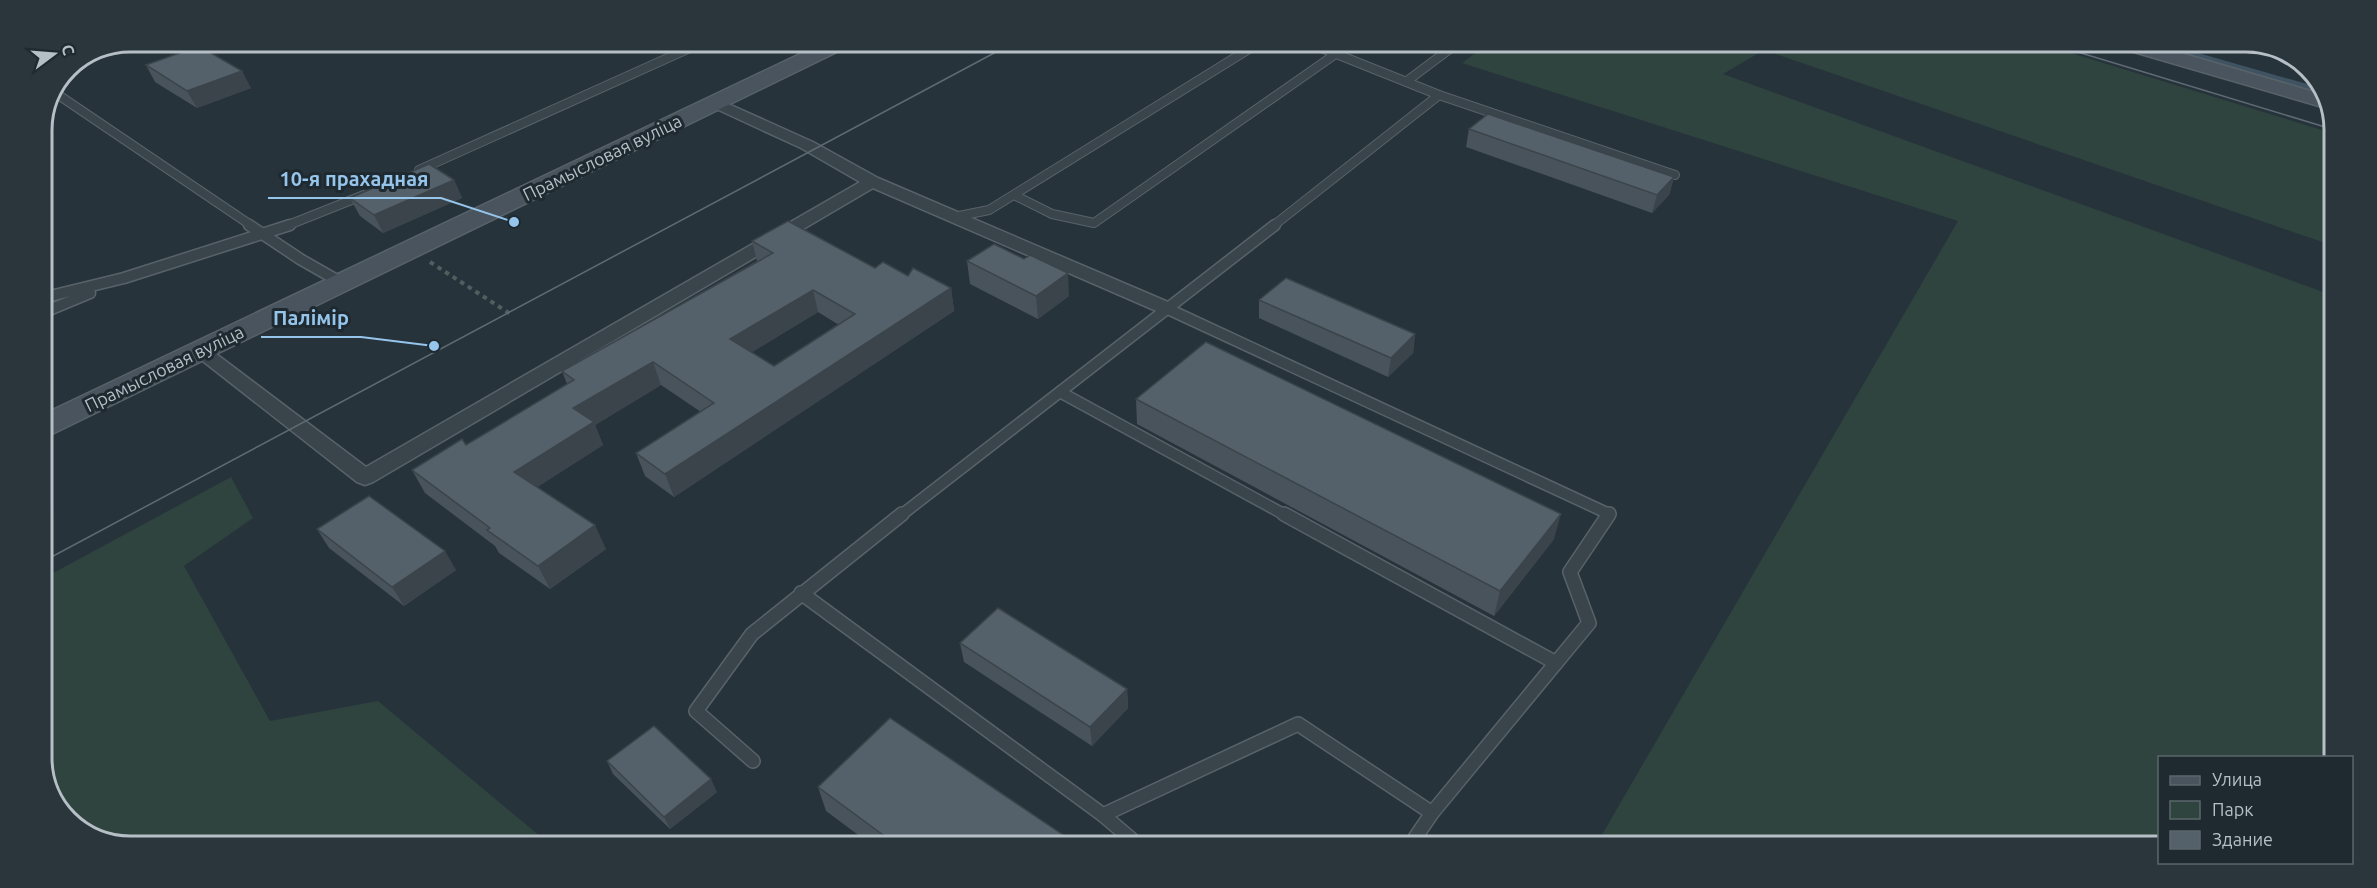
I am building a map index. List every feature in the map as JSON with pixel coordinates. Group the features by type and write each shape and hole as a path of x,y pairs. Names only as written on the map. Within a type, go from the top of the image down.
{"main road":[{"name":"Прамысловая вуліца","path":"52,422 821,52"},
{"path":"2154,52 2319,101"}],"street":[{"path":"715,103 807,145 872,182 1168,309"},
{"path":"200,351 365,477 796,232 872,182"}],"lane":[{"path":"408,175 681,52"},
{"path":"954,217 989,210 1244,52"},
{"path":"1014,195 1039,211 1066,219 1094,223 1337,52 1439,95 1675,175"},
{"path":"1407,81 1446,52"},
{"path":"753,761 696,711 752,634 801,593 1168,309 1439,95"},
{"path":"61,96 300,259 342,283"},
{"path":"52,295 124,278 195,254 266,234 332,210 375,190"},
{"path":"52,309 124,278"},
{"path":"1168,309 1609,514 1570,572 1589,623 1432,813 1416,836"},
{"path":"1060,392 1556,663"},
{"path":"801,593 1103,815 1128,836"},
{"path":"1103,815 1298,724 1432,813"}],"path":[{"path":"438,236 429,263 512,315"}],"green space":[{"path":"1477,52 1761,52 1723,74 2324,292 2324,756 2158,756 2158,836 1601,836 1958,221 1462,63"},
{"path":"1770,52 2068,52 2324,131 2324,243"},
{"path":"231,477 253,518 184,566 270,721 378,701 540,836 131,836 96,827 75,813 58,787 54,772 53,573"}],"building":[{"path":"182,52 209,52 242,71 187,91 146,65"},
{"path":"1488,114 1674,177 1657,195 1469,129"},
{"path":"429,164 454,180 374,215 350,198"},
{"path":"788,221 875,268 883,262 908,276 913,268 951,288 665,474 636,453 714,403 653,362 573,408 594,422 514,472 595,525 538,566 487,530 490,528 412,470 462,439 466,445 574,380 562,371 773,253 752,241","holes":["813,290 855,314 774,366 730,339"]},
{"path":"994,244 1024,259 1030,255 1068,273 1036,296 967,261"},
{"path":"1286,278 1415,334 1391,358 1259,300"},
{"path":"1206,342 1561,514 1500,591 1136,399"},
{"path":"369,496 445,551 392,587 317,529"},
{"path":"998,608 1127,689 1090,727 960,643"},
{"path":"890,718 1065,836 884,836 818,787"},
{"path":"654,726 711,779 664,817 607,761"}],"waterway":[{"path":"2186,52 2311,88"}],"tram line":[{"path":"53,556 996,52"},
{"path":"2078,52 2324,127"}],"place":[{"name":"10-я прахадная","path":"514,222"},
{"name":"Палімір","path":"434,346"}]}
